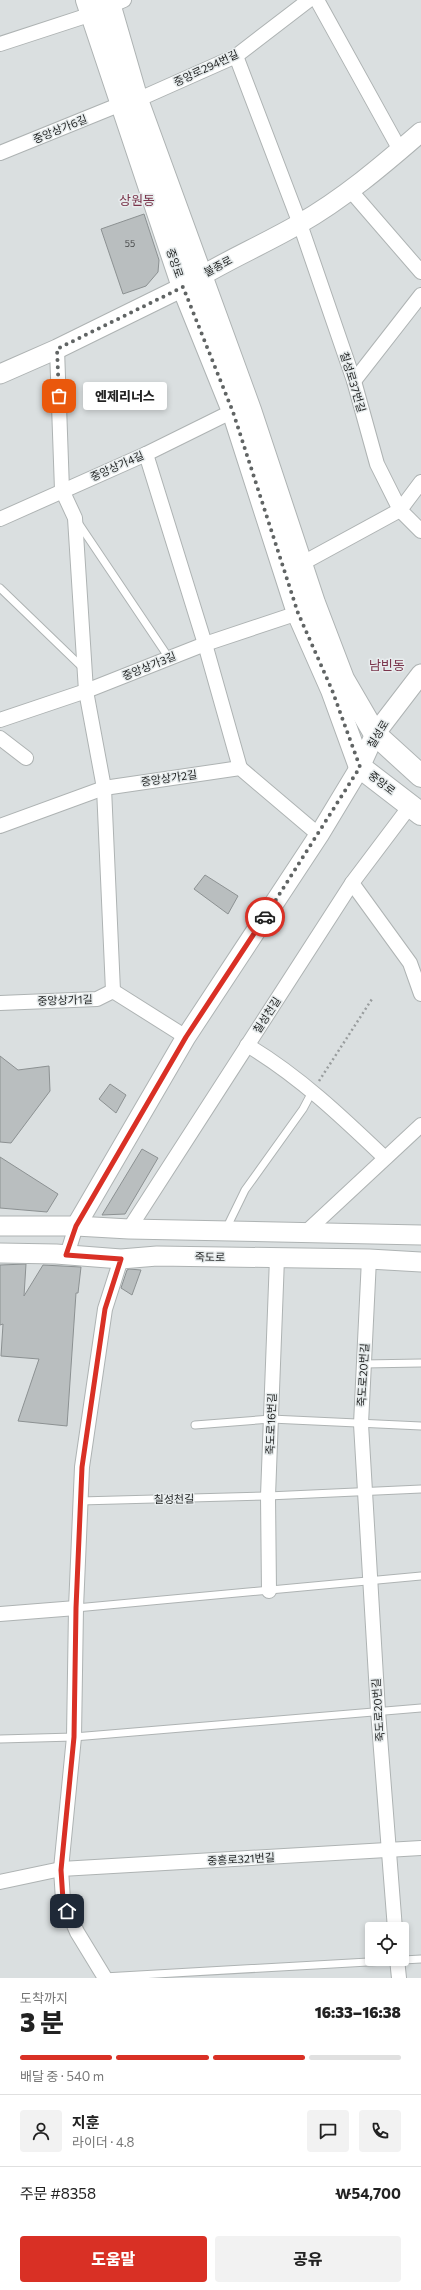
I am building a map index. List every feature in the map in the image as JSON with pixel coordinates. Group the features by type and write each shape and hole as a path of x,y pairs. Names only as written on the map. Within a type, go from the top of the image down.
{"main road":[{"name":"중앙로","path":"104,4 129,102 183,287 233,412 298,613 332,690 360,767 416,810"},
{"name":"중앙로","path":"129,102 202,275 301,564 343,679 375,734 421,776"}],"street":[{"name":"중앙로294번길","path":"129,102 236,56 309,0"},
{"path":"317,0 400,150"},
{"path":"0,44 104,4"},
{"name":"칠성로37번길","path":"236,56 300,224 354,381 377,464 400,510 421,531"},
{"name":"중앙상가6길","path":"0,153 129,102"},
{"name":"불종로","path":"0,374 57,349 183,287 202,275 300,224 350,190 421,132"},
{"path":"350,190 421,272"},
{"path":"354,381 421,295"},
{"path":"57,349 62,490 75,518 86,691 104,788 113,991 186,1037"},
{"name":"중앙상가4길","path":"0,519 62,490 146,454 233,412"},
{"path":"146,454 206,644 240,768 319,836"},
{"path":"301,564 400,510 421,482"},
{"name":"중앙상가3길","path":"0,720 86,691 206,644 298,613"},
{"name":"칠성로","path":"76,1226 186,1037 319,836 360,767 375,734 421,674"},
{"path":"0,738 26,758"},
{"name":"중앙상가2길","path":"0,826 104,788 240,768"},
{"name":"칠성천길","path":"129,1229 352,883 416,810"},
{"path":"352,883 410,963 420,990"},
{"name":"중앙상가1길","path":"0,1003 97,999 113,991"},
{"path":"248,1045 277,1063 312,1092 385,1158"},
{"path":"305,1233 421,1125"},
{"path":"0,1226 76,1226 129,1229 421,1235"},
{"path":"66,1255 76,1226"},
{"name":"죽도로","path":"0,1253 66,1255 121,1259 157,1256 369,1259 421,1262"},
{"name":"죽도로16번길","path":"269,1591 268,1496 278,1258"},
{"path":"105,1978 76,1932 63,1900 61,1870 74,1737 76,1608 82,1467 105,1309 121,1259"},
{"name":"죽도로20번길","path":"369,1259 361,1424 378,1711 394,1922"},
{"path":"0,1614 76,1608"},
{"name":"중흥로321번길","path":"0,1882 61,1870 421,1848"},
{"path":"398,1966 399,1978"}],"lane":[{"path":"75,518 169,658"},
{"path":"0,588 84,670"},
{"path":"225,1231 245,1190 303,1109 312,1092"},
{"path":"364,1364 421,1363"},
{"path":"195,1425 271,1419 421,1426"},
{"path":"268,1496 421,1489"},
{"name":"칠성천길","path":"80,1501 268,1496"},
{"path":"76,1608 371,1582 421,1576"},
{"path":"0,1739 74,1737 421,1708"},
{"path":"409,1960 421,1959"},
{"path":"105,1978 227,1974 365,1963"}],"path":[{"path":"312,1092 372,999"}],"building":[{"path":"144,214 159,260 158,272 146,286 123,294 101,229"},
{"path":"205,875 238,896 228,914 194,889"},
{"path":"0,1056 18,1070 49,1066 50,1091 11,1143 0,1142"},
{"path":"110,1084 126,1095 116,1113 99,1099"},
{"path":"142,1149 158,1158 125,1214 102,1215"},
{"path":"0,1157 58,1194 47,1212 0,1208"},
{"path":"26,1264 24,1296 43,1265 81,1267 78,1293 76,1293 67,1426 18,1421 39,1359 1,1356 3,1324 0,1325 0,1265"},
{"path":"127,1270 141,1270 132,1295 121,1288"}],"way so far":[{"path":"59,396 57,349 183,287 233,412 298,613 332,690 360,767 319,836 265,917"}],"place":[{"name":"엔제리너스","path":"59,396"}],"district":[{"name":"상원동","path":"137,200"},
{"name":"남빈동","path":"387,665"}],"route":[{"path":"67,1911 63,1900 61,1870 74,1737 76,1608 82,1467 105,1309 121,1259 66,1255 76,1226 186,1037 265,917"}]}
